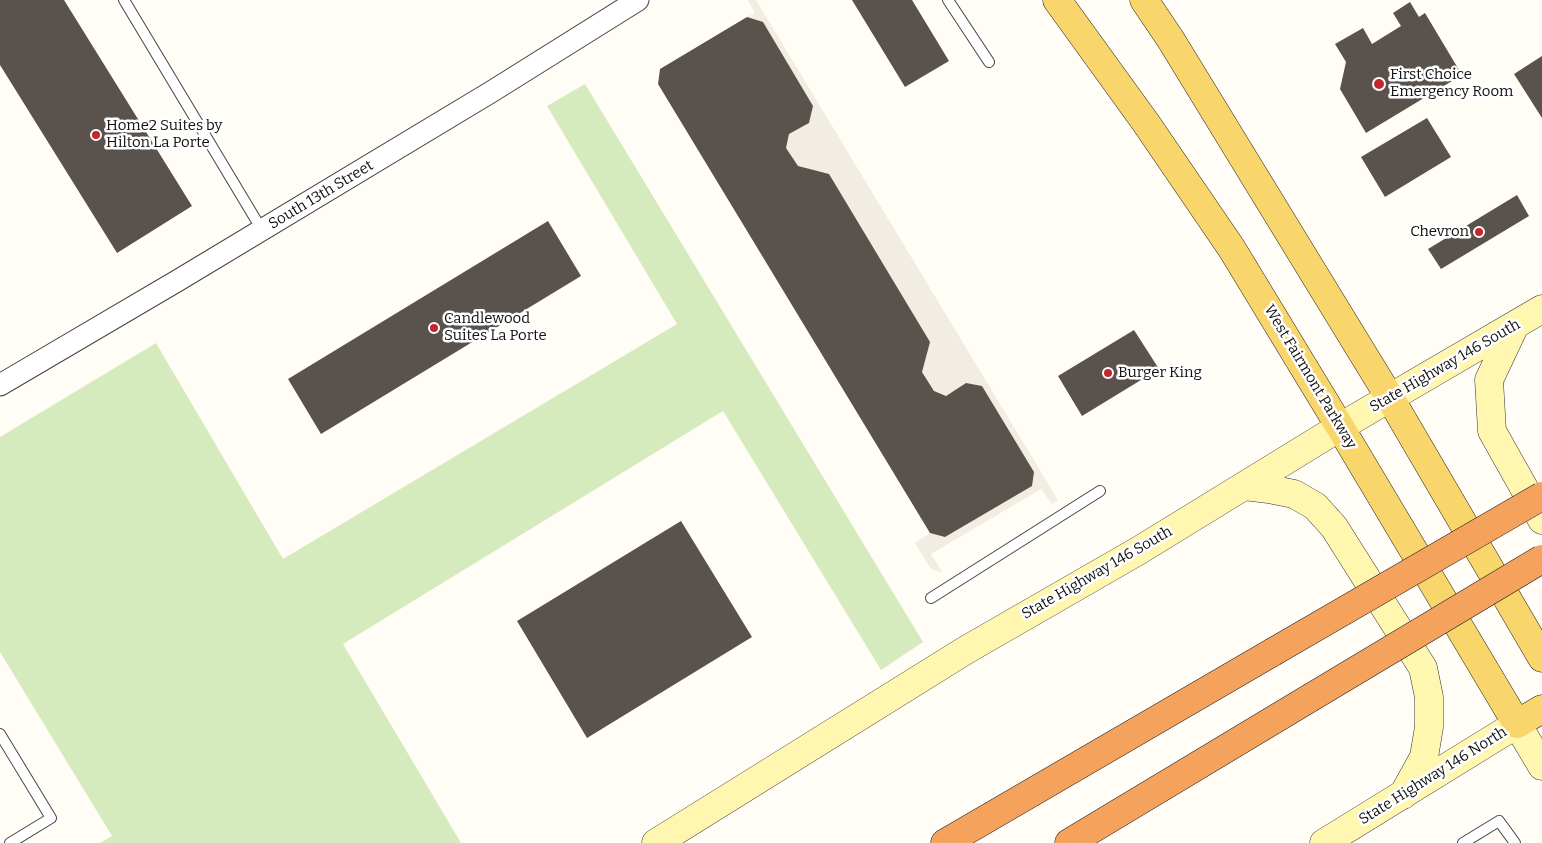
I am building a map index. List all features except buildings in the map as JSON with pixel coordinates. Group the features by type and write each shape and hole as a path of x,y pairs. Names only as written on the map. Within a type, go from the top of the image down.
{"highway":[{"path":"945,843 1542,496"},
{"path":"1069,843 1542,559"}],"main road":[{"name":"West Fairmont Parkway","path":"1058,0 1146,123 1232,249 1542,766"},
{"path":"1144,0 1171,40 1390,398 1542,658"},
{"name":"State Highway 146 South","path":"656,843 958,655 1138,551 1340,427 1542,309"},
{"path":"1515,326 1489,380 1492,432 1542,520"},
{"path":"1244,486 1294,494 1315,506 1334,527 1423,668 1429,697 1429,727 1424,757 1403,795"},
{"path":"1517,724 1542,709"},
{"name":"State Highway 146 North","path":"1324,843 1517,724"}],"street":[{"name":"South 13th Street","path":"0,385 262,230 533,66 638,0"}],"lane":[{"path":"124,0 262,230"},
{"path":"948,0 989,62"},
{"path":"931,598 1100,491"},
{"path":"0,734 51,818 10,843"},
{"path":"1464,843 1499,820 1515,843"}],"green space":[{"path":"585,84 923,642 881,670 723,411 343,644 461,843 100,843 112,836 0,652 0,437 156,343 283,559 677,324 547,106"}],"shaded area":[{"path":"748,0 756,0 1058,500 1052,504 1041,489 931,554 943,573 931,569 915,543 930,533 945,537 1031,486 1034,472 982,386 966,383 946,396 934,391 786,148 789,134 809,123 813,106 747,17 755,13"}],"place":[{"name":"First Choice Emergency Room","path":"1379,84"},
{"name":"Home2 Suites by Hilton La Porte","path":"96,135"},
{"name":"Chevron","path":"1479,232"},
{"name":"Candlewood Suites La Porte","path":"434,328"},
{"name":"Burger King","path":"1108,373"}]}
